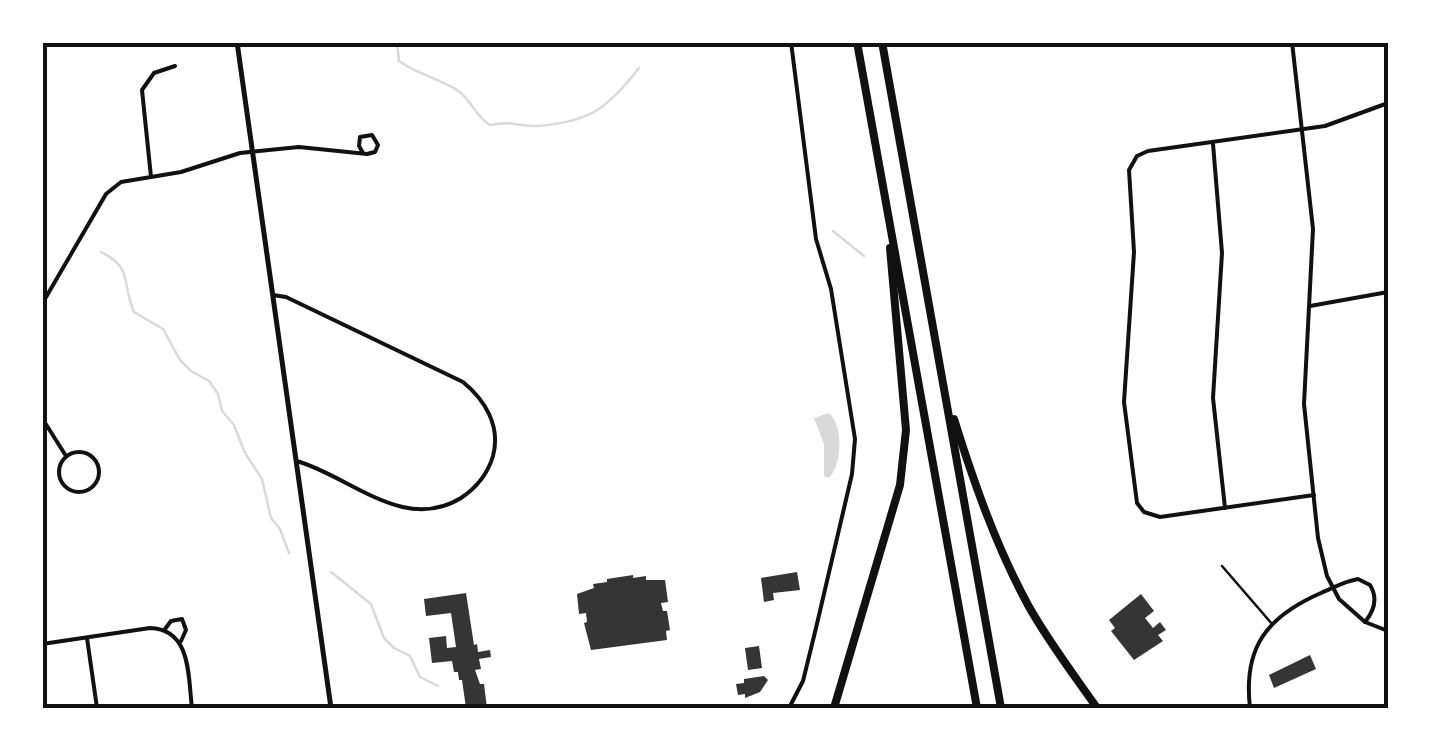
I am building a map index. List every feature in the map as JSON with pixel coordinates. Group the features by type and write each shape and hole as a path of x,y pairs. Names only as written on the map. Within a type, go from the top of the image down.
{"highway":[{"path":"858,42 977,708"},
{"path":"882,42 1002,708"},
{"path":"834,708 900,485 906,430 884,194"},
{"path":"945,390 982,508 1001,550 1030,609 1097,708"}],"street":[{"path":"237,42 331,708"},
{"path":"789,708 802,682 816,628 852,474 855,438 832,294 816,239 791,42"},
{"path":"1292,42 1312,229 1304,404 1322,558 1333,588 1351,612 1388,631"},
{"path":"152,176 142,90 154,73 175,66"},
{"path":"1314,495 1155,517 1144,512 1135,498 1124,402 1134,252 1129,176 1133,160 1142,153 1301,130 1388,103 1388,114"},
{"path":"1213,142 1222,254 1213,398 1225,508"},
{"path":"42,304 110,190 121,182 181,172 252,152 299,147 363,153"},
{"path":"1310,306 1388,292"},
{"path":"273,296 286,297 463,382 483,402 495,436 492,459 474,487 446,506 424,511 384,501 297,461"},
{"path":"42,418 67,456"},
{"path":"80,452 95,460 98,478 87,491 68,490 59,479 60,464 67,456 80,452"},
{"path":"1250,708 1250,662 1256,646 1272,624 1294,605 1351,580 1370,585 1374,607 1365,622"},
{"path":"165,630 171,621 182,620 186,630 180,642"},
{"path":"42,644 150,628 165,630 180,642 192,708"},
{"path":"87,638 97,708"}],"lane":[{"path":"1222,566 1272,624"}],"shaded area":[{"path":"829,413 837,427 840,445 837,464 829,478 824,476 824,444 814,418"}],"building":[{"path":"797,572 800,590 773,593 774,600 764,602 761,578"},
{"path":"633,575 665,580 668,602 661,603 663,611 667,611 667,640 591,650 584,623 586,613 579,614 577,594 607,579"},
{"path":"466,593 474,645 477,644 478,652 490,650 491,657 479,659 481,669 475,670 480,684 484,684 487,708 466,708 462,680 454,672 452,661 432,663 429,638 446,636 447,648 456,647 451,613 426,616 424,599"},
{"path":"1141,594 1154,611 1145,618 1153,628 1160,622 1166,630 1158,635 1163,641 1134,660 1111,631 1115,628 1109,620"},
{"path":"759,646 762,668 748,670 745,648"},
{"path":"1310,655 1316,669 1274,688 1269,675"},
{"path":"764,676 768,680 760,692 745,698 745,694 738,695 736,684"}],"waterway":[{"path":"397,42 399,61 457,90 490,125 538,126 585,116 607,103 639,68"},
{"path":"833,231 864,256"},
{"path":"101,252 123,270 134,312 163,329 180,360 209,381 218,394 222,411 234,425 245,453 262,479 271,518 289,553"},
{"path":"331,572 371,604 384,638 410,656 420,677 438,686"}]}
